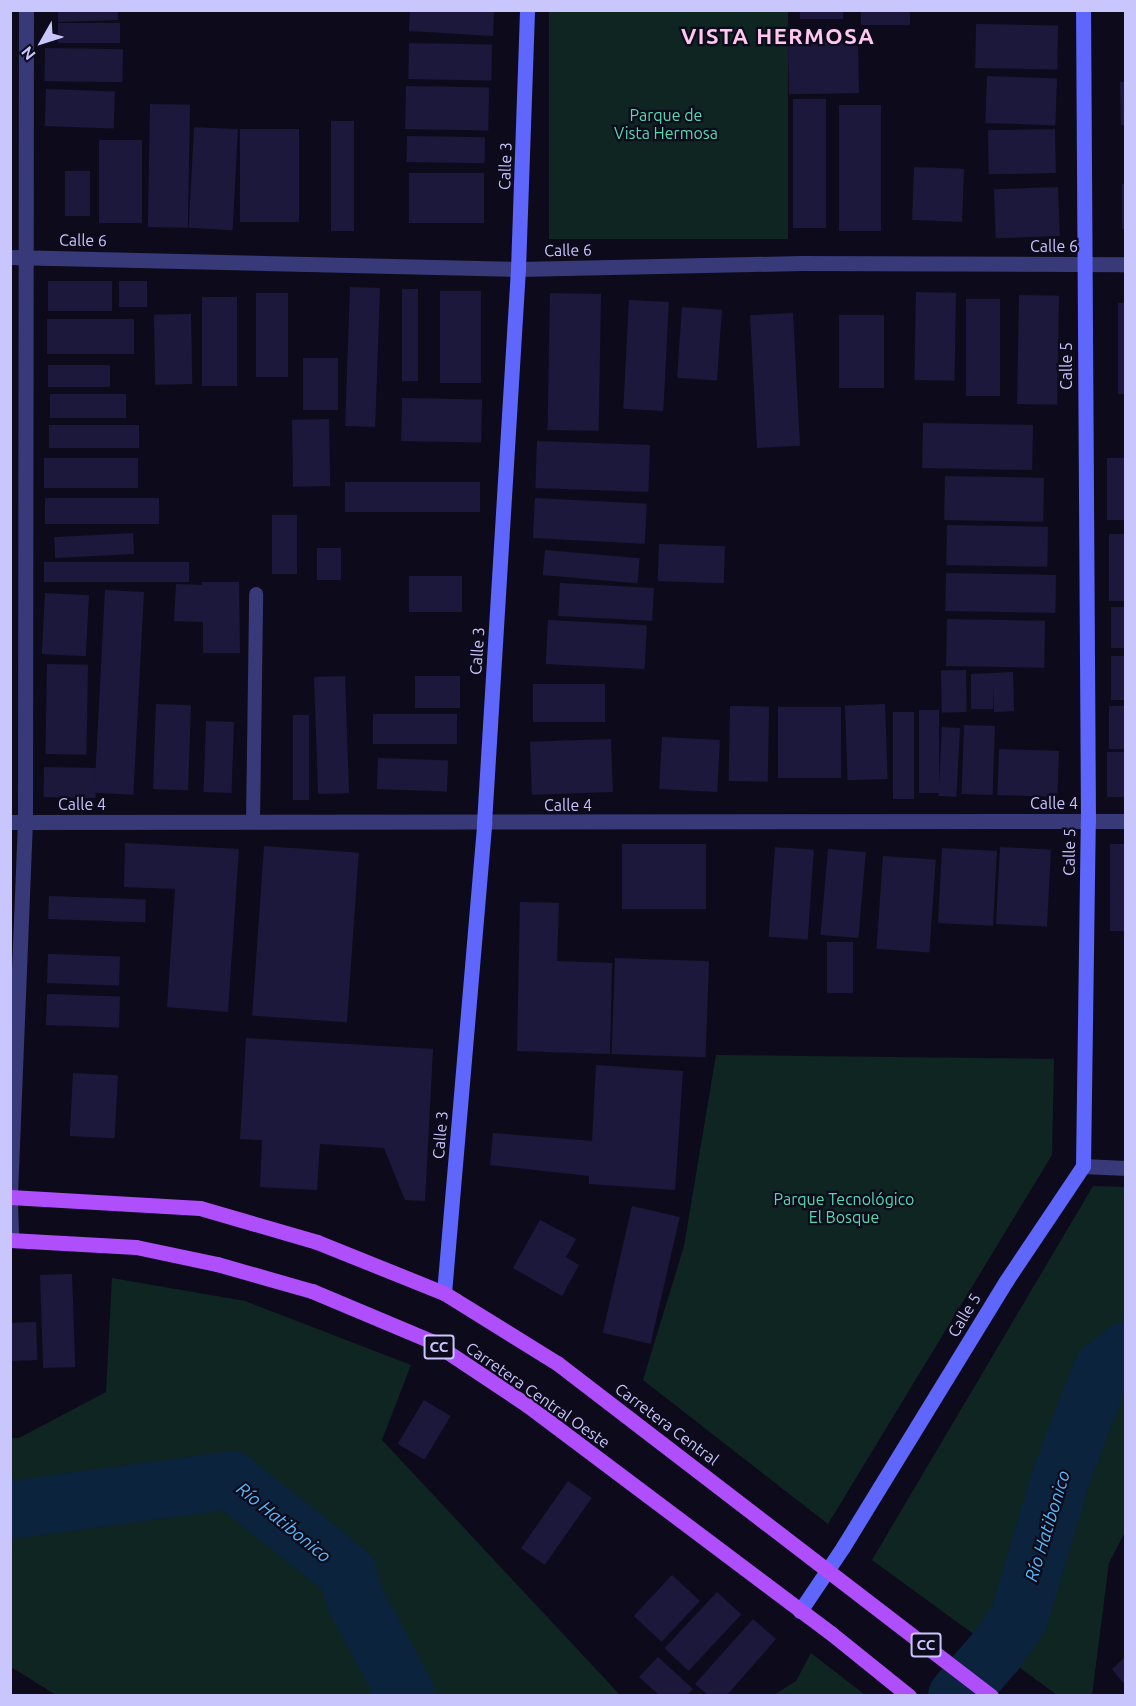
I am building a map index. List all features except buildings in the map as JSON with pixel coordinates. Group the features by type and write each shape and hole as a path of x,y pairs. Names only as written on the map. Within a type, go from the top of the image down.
{"main road":[{"name":"Calle 3","path":"444,1293 484,823 519,269 527,10"},
{"name":"Calle 5","path":"800,1611 829,1570 1006,1281 1083,1166 1088,820 1083,10"},
{"name":"CC","path":"10,1196 200,1208 317,1242 444,1293"},
{"name":"Carretera Central Oeste","path":"11,1240 136,1247 218,1264 312,1291 431,1341 526,1406 800,1611"},
{"name":"Carretera Central","path":"444,1293 557,1363 862,1594 991,1695"},
{"name":"CC","path":"800,1611 909,1695"}],"street":[{"path":"10,1196 18,822 18,257 26,10"},
{"name":"Calle 6","path":"18,257 519,269 801,263 1125,264"},
{"name":"Calle 4","path":"18,822 1125,821"},
{"path":"1083,1166 1125,1168"},
{"path":"10,1203 11,1240"}],"lane":[{"path":"253,822 256,594"}],"green space":[{"name":"Parque de Vista Hermosa","path":"549,11 788,11 788,239 549,239"},
{"name":"Parque Tecnológico El Bosque","path":"716,1055 1054,1059 1052,1155 828,1524 643,1380 684,1246"},
{"path":"1093,1186 1125,1187 1125,1532 1109,1563 1092,1695 1057,1695 872,1560"},
{"path":"112,1278 245,1301 411,1365 382,1440 620,1695 56,1695 11,1667 11,1438 19,1438 106,1392"},
{"path":"811,1653 865,1695 774,1695 796,1681"}],"waterway":[{"name":"Río Hatibonico","path":"957,1696 996,1651 1019,1618 1062,1474 1102,1370 1126,1351"},
{"name":"Río Hatibonico","path":"10,1510 231,1480 348,1573 355,1599 407,1696"}],"district":[{"name":"VISTA HERMOSA","path":"778,36"}]}
